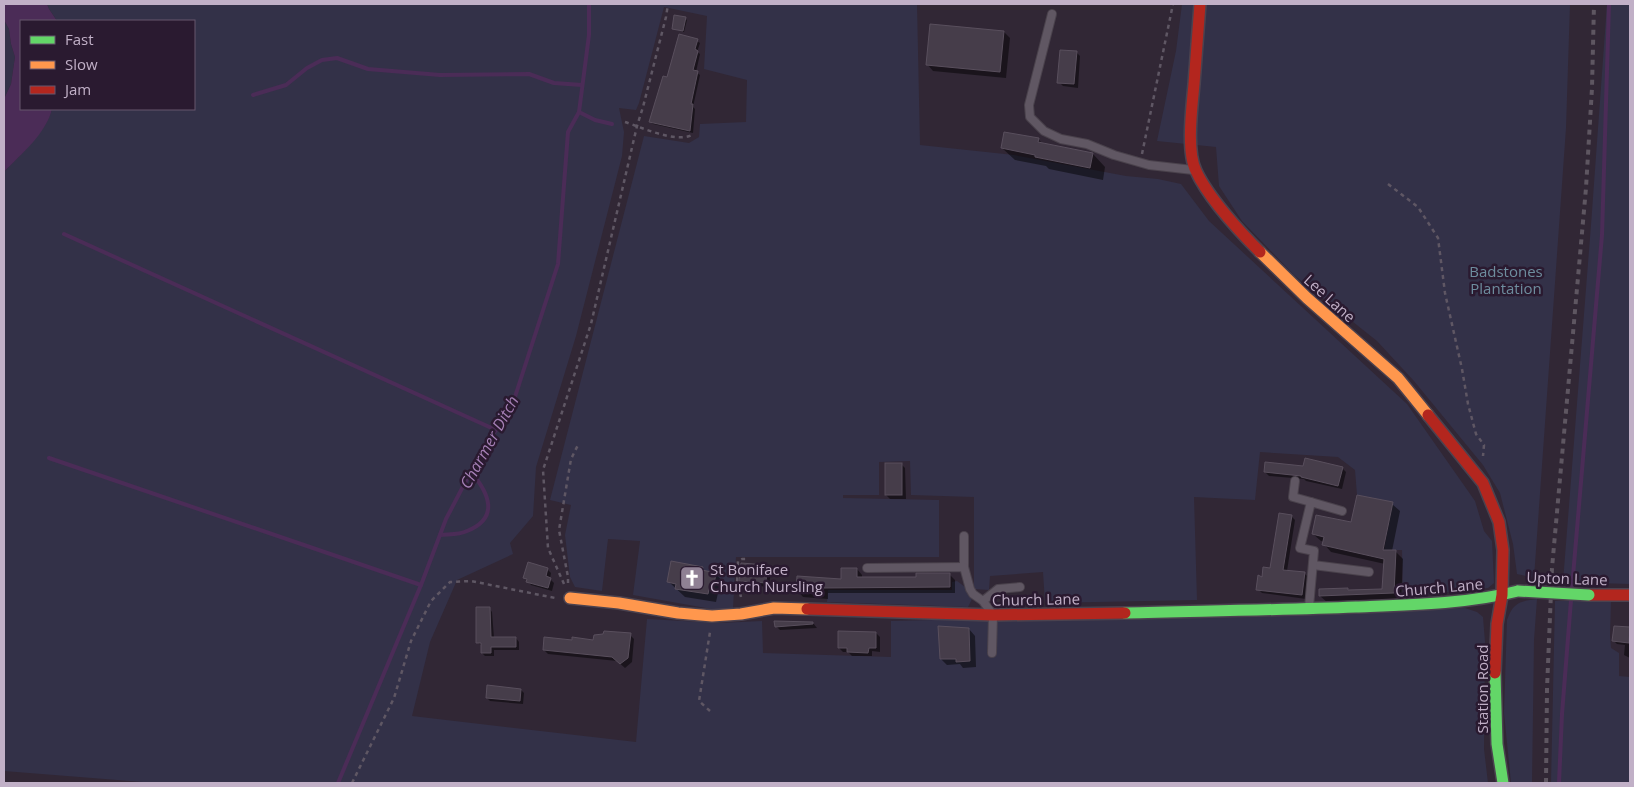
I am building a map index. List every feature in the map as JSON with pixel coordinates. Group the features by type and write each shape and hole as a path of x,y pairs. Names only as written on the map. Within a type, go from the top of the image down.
{"street":[{"name":"Lee Lane","path":"1200,4 1192,109 1191,146 1195,170 1209,193 1249,241 1307,298 1398,378 1483,483 1499,522 1503,550 1502,594"},
{"name":"Upton Lane","path":"1502,594 1518,591 1630,596"},
{"name":"Church Lane","path":"570,598 712,616 741,614 774,608 993,615 1392,606 1491,598 1502,594"},
{"name":"Station Road","path":"1502,594 1497,624 1495,687 1497,744 1503,783"}],"lane":[{"path":"1052,14 1029,105 1030,117 1044,131 1062,139 1087,144 1140,163 1195,170"},
{"path":"1295,481 1293,497 1342,512"},
{"path":"1309,608 1314,551 1300,548 1311,502"},
{"path":"964,536 964,567 970,589 973,594 983,601 993,615 992,653"},
{"path":"1312,565 1369,572"},
{"path":"866,568 964,567"},
{"path":"983,601 998,588 1020,587"}],"path":[{"path":"579,443 571,459 559,530 568,577 567,590 548,548 543,470 591,324 637,126 668,4"},
{"path":"1140,163 1173,4"},
{"path":"625,122 669,136 686,138 692,135"},
{"path":"1388,184 1418,207 1438,238 1445,292 1468,404 1476,434 1484,445 1483,483"},
{"path":"740,589 737,584 738,561 748,559"},
{"path":"352,783 394,698 411,641 431,600 450,582 470,581 552,598 570,598"},
{"path":"710,711 700,701 712,616"}],"green space":[{"path":"47,4 917,4 920,145 1014,155 1126,176 1158,179 1181,184 1209,221 1407,404 1475,501 1484,531 1492,541 1494,583 1488,588 1403,597 1402,550 1384,550 1393,502 1357,495 1355,470 1338,457 1260,452 1255,500 1194,497 1197,600 1045,603 1043,572 990,576 989,590 974,589 974,497 911,495 910,461 879,462 879,495 843,495 843,498 939,500 939,557 736,557 733,608 717,610 633,595 640,541 608,539 602,591 575,587 570,577 565,535 571,505 550,500 644,136 689,143 699,137 700,124 746,122 747,80 704,69 707,16 664,7 636,110 619,108 624,132 622,156 576,336 536,467 533,516 510,543 513,554 457,580 430,642 412,716 636,742 647,619 719,623 762,621 763,653 891,657 891,621 1465,608 1477,612 1483,617 1485,642 1484,749 1488,783 155,783 4,771 4,172 38,135 52,110 195,110 195,20 56,20"},
{"name":"Badstones Plantation","path":"1182,4 1570,4 1566,128 1534,578 1517,574 1513,544 1500,493 1483,465 1414,381 1377,341 1294,275 1242,221 1219,186 1216,147 1157,141 1176,51"},
{"path":"1607,4 1630,4 1630,584 1563,582"},
{"path":"4,20 9,29 15,57 11,84 4,99"},
{"path":"957,581 965,587 972,599 968,607 827,602 828,590 952,590 952,582"},
{"path":"1537,599 1534,640 1532,783 1511,783 1504,713 1507,620 1514,606"},
{"path":"1555,601 1611,601 1611,648 1619,653 1619,676 1630,677 1630,783 1551,783"}],"shaded area":[{"path":"4,4 47,4 56,20 20,20 20,110 52,110 39,135 4,172 4,99 11,84 15,57 9,29 4,20"}],"building":[{"path":"674,15 686,17 683,31 672,29"},
{"path":"930,24 1004,31 1000,72 926,65"},
{"path":"679,34 698,39 695,49 698,51 693,70 698,71 691,104 693,104 690,131 649,122 663,76 667,77"},
{"path":"1060,50 1077,51 1074,84 1057,83"},
{"path":"1004,132 1039,138 1038,142 1093,153 1090,168 1001,148"},
{"path":"1305,458 1343,467 1338,486 1301,476 1264,472 1265,462 1303,466"},
{"path":"885,463 902,463 902,495 885,495"},
{"path":"1357,495 1393,502 1383,550 1396,550 1394,593 1319,596 1319,589 1382,589 1384,559 1322,545 1324,537 1312,534 1316,515 1351,522"},
{"path":"1279,513 1292,515 1283,570 1305,572 1302,595 1256,590 1258,575 1262,577 1263,567 1270,568"},
{"name":"St Boniface Church Nursling","path":"671,561 703,567 702,570 716,573 714,585 710,585 708,594 675,589 676,584 667,582"},
{"path":"528,562 548,568 546,576 551,578 548,588 526,582 527,579 523,578"},
{"path":"741,563 767,565 766,583 739,581"},
{"path":"841,568 857,568 857,577 916,577 916,573 950,573 950,587 823,588 823,593 796,592 797,576 841,579"},
{"path":"476,607 490,607 491,637 516,637 516,647 491,647 491,653 481,653 481,643 476,643"},
{"path":"774,621 813,622 813,624 775,627"},
{"path":"938,626 969,628 970,661 956,662 956,659 940,659"},
{"path":"1614,626 1630,627 1629,643 1612,641"},
{"path":"604,631 631,633 628,658 620,664 612,657 543,650 544,637 572,640 572,637 593,640 594,635 603,634"},
{"path":"838,631 876,632 876,648 869,648 868,653 847,652 847,648 838,648"},
{"path":"487,685 521,689 520,701 486,698"}],"waterway":[{"name":"Charmer Ditch","path":"338,783 421,585 446,519 480,454 512,406 558,264 568,132 579,112 589,35 589,4"},
{"path":"1572,588 1602,235 1609,4"},
{"name":"Charmer Ditch","path":"253,95 286,85 307,68 322,60 337,58 368,69 440,75 529,74 554,83 582,85"},
{"path":"579,112 595,120 612,124"},
{"path":"64,234 496,430"},
{"path":"49,458 421,585"},
{"path":"440,535 457,534 477,526 488,512 488,504 483,488 471,472"},
{"path":"1559,783 1562,714 1571,600"}],"railway":[{"path":"1546,783 1547,689 1552,568 1586,188 1592,88 1594,4"}],"traffic: fast":[{"path":"1125,613 1417,604 1479,599 1518,591"},
{"path":"1518,591 1589,595"},
{"path":"1495,673 1497,744 1503,783"}],"traffic: slow":[{"path":"1260,252 1307,298 1398,378 1428,415"},
{"path":"570,598 712,616 741,614 774,608 807,609"}],"traffic: jam":[{"path":"1200,4 1190,129 1193,162 1201,181 1216,203 1260,252"},
{"path":"1428,415 1483,483 1499,522 1503,550 1502,595 1497,624 1495,673"},
{"path":"1589,595 1630,595"},
{"path":"807,609 993,615 1125,613"}],"place":[{"name":"St Boniface Church Nursling","path":"692,578"}]}
